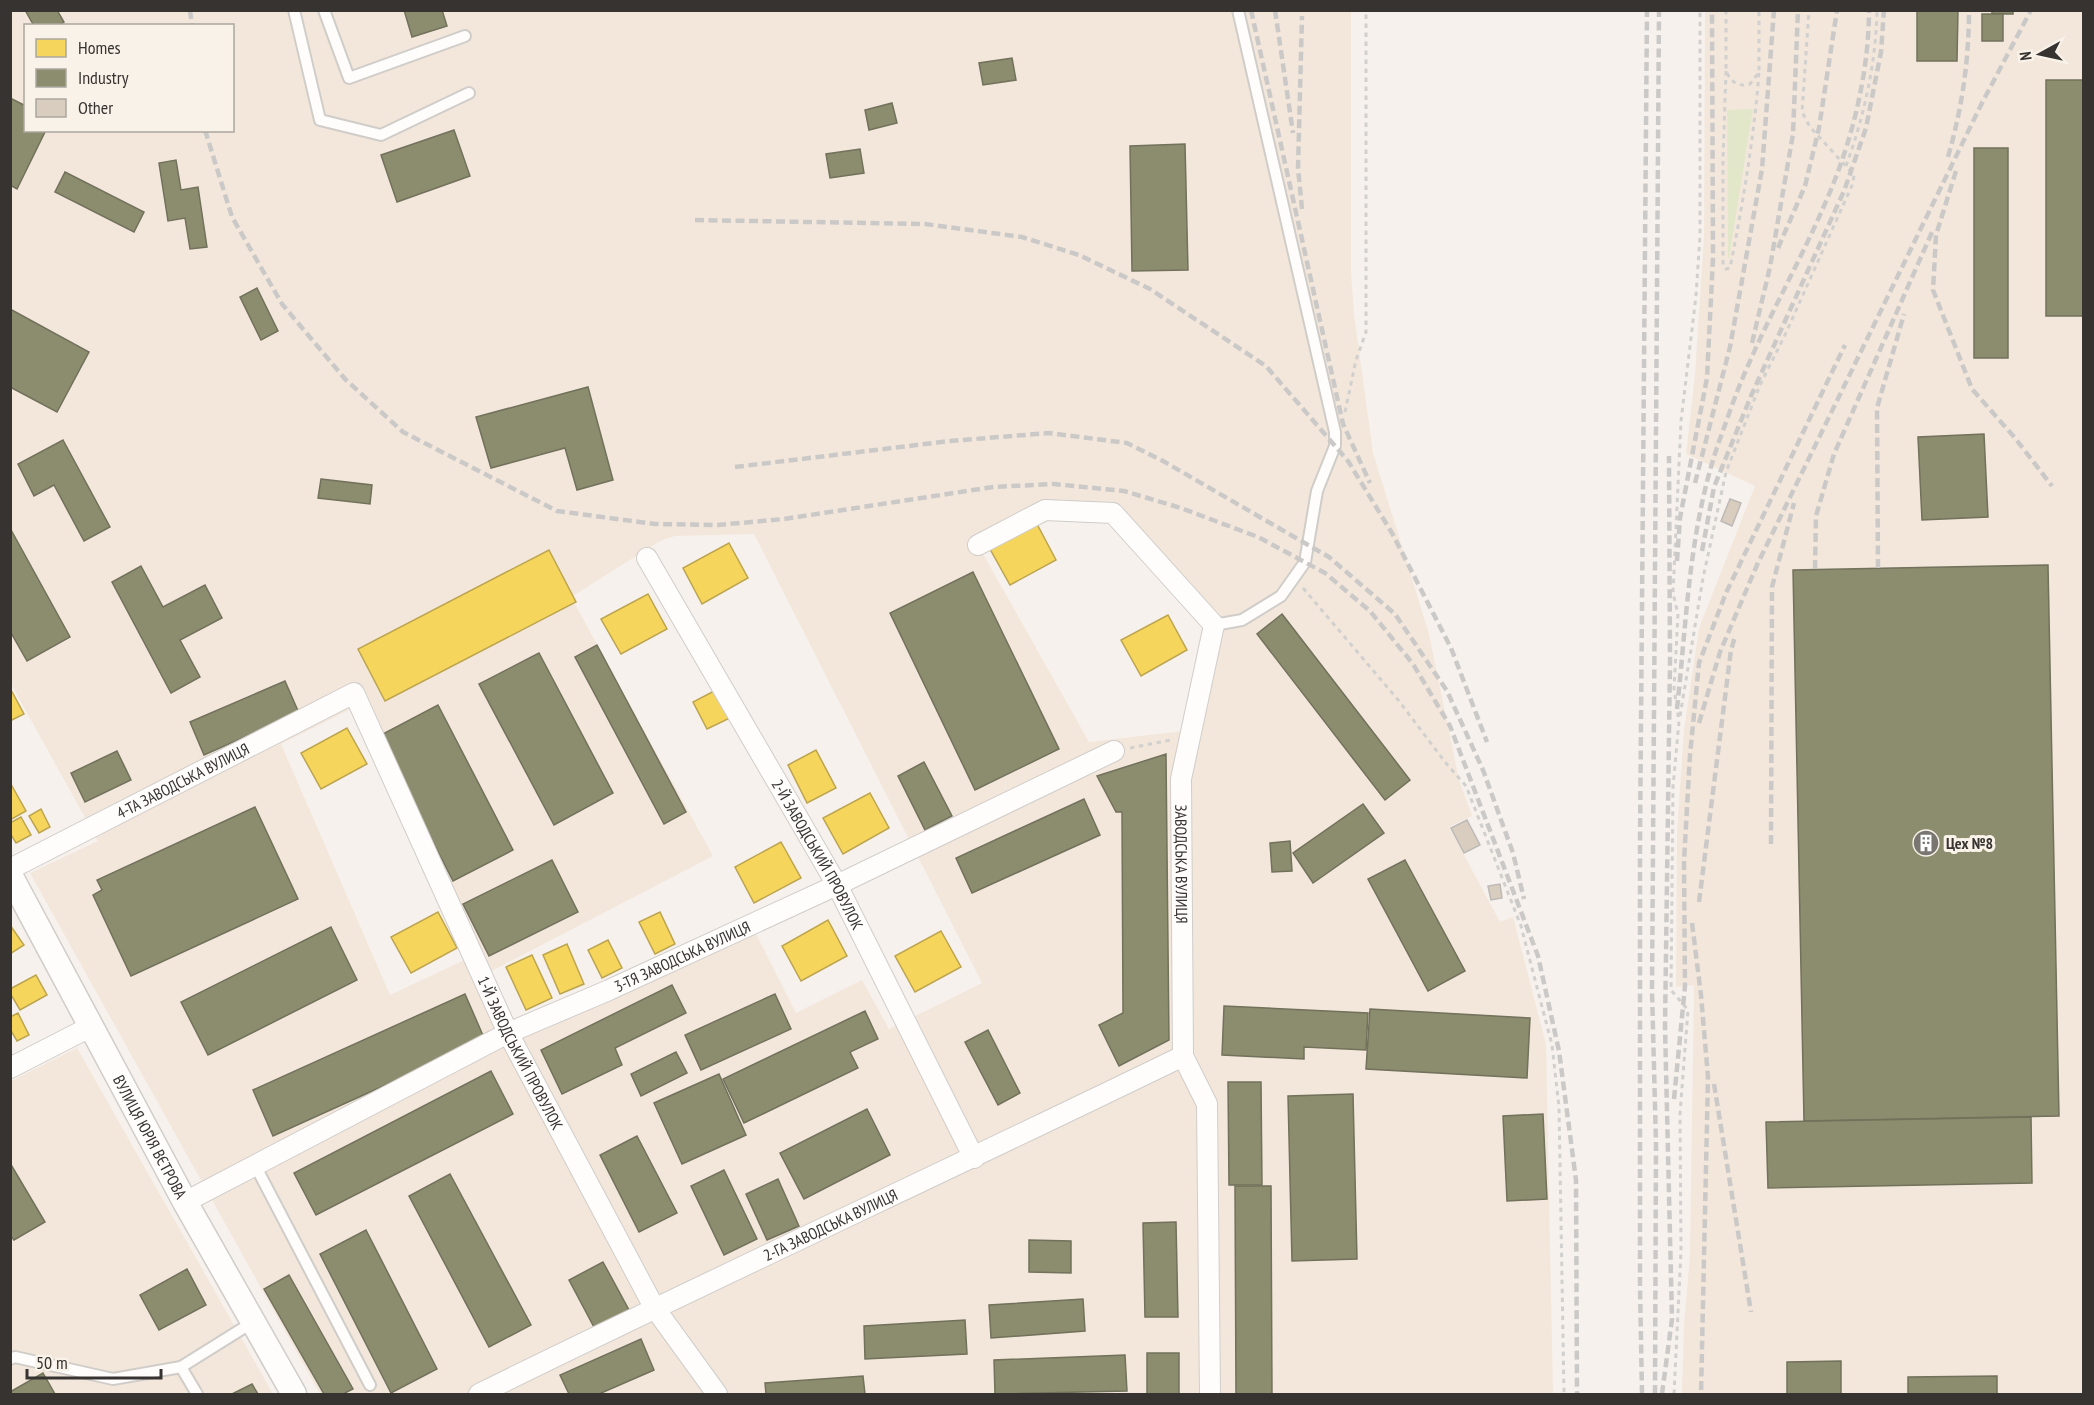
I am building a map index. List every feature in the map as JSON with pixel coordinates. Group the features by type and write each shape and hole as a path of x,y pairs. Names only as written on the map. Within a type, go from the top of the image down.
{"street":[{"path":"978,545 1045,510 1113,513 1214,625"},
{"name":"2-Й ЗАВОДСЬКИЙ ПРОВУЛОК","path":"647,558 837,885 974,1158"},
{"name":"ЗАВОДСЬКА ВУЛИЦЯ","path":"1210,1395 1207,1104 1183,1056 1181,778 1214,625"},
{"name":"4-ТА ЗАВОДСЬКА ВУЛИЦЯ","path":"10,869 354,693"},
{"name":"1-Й ЗАВОДСЬКИЙ ПРОВУЛОК","path":"354,693 508,1033 654,1307 717,1395"},
{"name":"3-ТЯ ЗАВОДСЬКА ВУЛИЦЯ","path":"185,1202 508,1033 609,990 837,885 1114,751"},
{"name":"ВУЛИЦЯ ЮРІЯ ВЄТРОВА","path":"10,876 185,1202 294,1395"},
{"path":"10,1068 92,1026"},
{"name":"2-ГА ЗАВОДСЬКА ВУЛИЦЯ","path":"479,1395 654,1307 974,1158 1183,1056"}],"lane":[{"path":"294,10 320,120 381,135 470,93"},
{"path":"324,10 349,78 465,36"},
{"path":"1214,625 1242,620 1281,596 1305,562 1317,491 1335,446 1335,432 1238,10"},
{"path":"255,1165 370,1385"},
{"path":"10,1359 15,1357 114,1379 182,1367 253,1322"},
{"path":"182,1367 197,1395"}],"path":[{"path":"1335,432 1347,408 1356,360 1366,332 1366,10"},
{"path":"1679,721 1674,689 1678,614 1673,593 1674,558 1681,421 1696,296 1700,236 1700,10"},
{"path":"1726,10 1722,208 1723,265 1726,269 1731,268 1756,112 1759,72 1759,10"},
{"path":"1674,1395 1681,1251 1680,1114 1688,1010 1671,990 1673,787 1679,721 1705,570 1726,472 1760,385 1785,335 1853,183 1854,175 1810,127 1802,112 1809,10"},
{"path":"1846,166 1857,137 1867,91 1874,49 1877,10"},
{"path":"1726,71 1730,80 1743,86 1750,84 1759,72"},
{"path":"1294,578 1399,702 1444,762 1466,786 1521,926 1552,1045 1559,1107 1564,1395"},
{"path":"1114,751 1190,738"}],"shaded area":[{"path":"10,11 1351,11 1351,273 1354,314 1373,453 1429,634 1459,780 1472,816 1449,827 1500,922 1513,917 1546,1044 1553,1394 320,1394 30,873 98,841 11,684","holes":["1045,510 1113,513 1214,625 1192,730 1089,742 978,545","754,534 982,983 889,1029 862,980 796,1013 751,924 508,1033 482,976 713,856 571,597 660,541 675,536","359,705 473,956 390,995 281,744"]},
{"path":"1705,11 2083,11 2083,1394 1682,1394 1684,1326 1690,1254 1694,985 1676,987 1677,832 1684,730 1699,628 1755,486 1686,454 1695,375 1704,236"},
{"path":"77,1048 273,1394 11,1394 11,1081"}],"green space":[{"path":"1753,109 1729,258 1728,258 1727,110"}],"building: Homes":[{"path":"1037,524 1056,560 1010,585 990,549"},
{"path":"729,543 748,578 702,604 683,568"},
{"path":"549,550 576,602 385,701 358,649"},
{"path":"648,594 667,629 621,654 601,619"},
{"path":"1168,615 1187,650 1141,676 1121,640"},
{"path":"10,688 24,714 10,721"},
{"path":"716,690 730,718 707,729 693,702"},
{"path":"347,728 367,764 321,789 301,753"},
{"path":"816,750 836,788 807,803 788,765"},
{"path":"12,786 26,811 10,820 10,787"},
{"path":"870,793 889,828 843,854 823,818"},
{"path":"41,809 50,827 39,833 29,816"},
{"path":"21,817 31,835 16,843 10,833 10,823"},
{"path":"781,842 801,878 754,903 735,867"},
{"path":"438,912 457,948 411,973 391,937"},
{"path":"660,912 675,944 655,954 639,922"},
{"path":"828,920 847,956 801,981 782,946"},
{"path":"10,925 24,945 10,954"},
{"path":"941,931 961,967 915,992 895,956"},
{"path":"608,940 622,968 602,978 588,950"},
{"path":"567,944 584,984 560,994 543,955"},
{"path":"532,955 552,998 526,1010 506,967"},
{"path":"36,975 47,995 20,1010 10,989"},
{"path":"18,1013 29,1035 17,1041 10,1029 10,1017"}],"building: Industry":[{"path":"25,10 57,10 64,22 61,24 33,24"},
{"path":"404,10 442,10 447,26 412,37"},
{"path":"1917,10 1958,10 1957,61 1917,61"},
{"path":"1992,10 2013,10 2013,14 1992,14"},
{"path":"1982,14 2003,14 2003,41 1982,41"},
{"path":"1012,58 1016,80 983,85 979,63"},
{"path":"2046,80 2084,80 2084,316 2046,316"},
{"path":"10,98 24,105 24,132 45,132 17,189 10,185"},
{"path":"892,103 897,123 869,130 865,110"},
{"path":"454,130 470,176 397,202 381,155"},
{"path":"1185,144 1188,270 1132,271 1130,146"},
{"path":"1974,148 2008,148 2008,358 1974,358"},
{"path":"860,149 864,173 830,178 826,154"},
{"path":"176,160 181,190 198,187 207,247 190,249 185,218 168,221 159,163"},
{"path":"65,172 144,212 134,232 55,192"},
{"path":"257,288 278,331 261,340 240,297"},
{"path":"10,309 89,352 57,412 10,387"},
{"path":"588,387 613,480 577,490 565,448 491,468 476,417"},
{"path":"1984,434 1988,517 1922,520 1918,437"},
{"path":"63,440 110,527 84,541 54,485 34,496 18,464"},
{"path":"321,479 372,485 370,504 318,498"},
{"path":"10,528 70,637 27,661 10,631"},
{"name":"Цех №8","path":"2048,565 2059,1116 1804,1121 1793,570"},
{"path":"141,566 163,607 205,585 222,618 180,640 200,677 171,693 112,582"},
{"path":"973,572 1059,749 975,790 890,613"},
{"path":"1282,614 1410,780 1385,800 1257,634"},
{"path":"597,645 686,812 664,824 575,657"},
{"path":"539,653 613,793 554,825 479,684"},
{"path":"285,681 299,713 204,755 190,722"},
{"path":"438,705 513,850 453,881 379,736"},
{"path":"117,751 131,780 85,802 71,773"},
{"path":"1166,754 1169,1040 1119,1066 1099,1025 1123,1013 1122,812 1116,812 1097,776"},
{"path":"924,762 952,816 925,830 898,776"},
{"path":"1084,799 1100,835 972,893 956,858"},
{"path":"1363,804 1384,833 1313,883 1293,853"},
{"path":"255,807 298,899 131,976 93,895 102,890 97,880"},
{"path":"1290,841 1292,871 1272,872 1270,843"},
{"path":"552,860 578,912 489,956 463,904"},
{"path":"1405,860 1465,971 1428,991 1368,879"},
{"path":"331,927 357,980 208,1055 181,1002"},
{"path":"672,985 686,1013 615,1048 622,1065 562,1094 541,1050"},
{"path":"465,994 485,1040 273,1136 253,1090"},
{"path":"775,994 791,1029 701,1070 685,1035"},
{"path":"1224,1006 1368,1013 1366,1050 1304,1047 1304,1059 1222,1055"},
{"path":"1370,1009 1530,1018 1527,1078 1366,1069"},
{"path":"865,1011 878,1039 850,1052 858,1068 744,1123 723,1079"},
{"path":"988,1030 1020,1093 998,1105 965,1042"},
{"path":"676,1052 687,1073 641,1096 631,1074"},
{"path":"491,1071 513,1114 316,1215 294,1173"},
{"path":"719,1074 746,1135 682,1164 654,1103"},
{"path":"1228,1082 1261,1082 1262,1185 1229,1185"},
{"path":"1353,1094 1357,1259 1292,1261 1288,1096"},
{"path":"867,1109 890,1155 804,1199 780,1153"},
{"path":"1543,1114 1547,1199 1507,1201 1503,1116"},
{"path":"2031,1117 2032,1183 1768,1188 1766,1122"},
{"path":"637,1136 677,1213 639,1232 600,1155"},
{"path":"10,1163 45,1222 14,1240 10,1235"},
{"path":"724,1170 757,1239 724,1255 691,1186"},
{"path":"450,1174 531,1325 489,1347 409,1196"},
{"path":"778,1179 799,1226 767,1240 746,1194"},
{"path":"1235,1186 1271,1186 1272,1394 1236,1394"},
{"path":"1176,1222 1178,1317 1145,1317 1143,1223"},
{"path":"366,1230 437,1369 391,1393 320,1254"},
{"path":"1029,1240 1071,1241 1071,1273 1029,1272"},
{"path":"603,1262 629,1310 595,1329 569,1280"},
{"path":"187,1269 206,1305 159,1330 140,1295"},
{"path":"289,1275 353,1389 343,1394 324,1394 264,1289"},
{"path":"1083,1299 1085,1331 991,1338 989,1305"},
{"path":"965,1320 967,1354 865,1359 864,1326"},
{"path":"641,1339 654,1370 599,1394 569,1394 560,1375"},
{"path":"1147,1353 1179,1353 1179,1394 1147,1394"},
{"path":"1125,1355 1127,1391 995,1394 994,1360"},
{"path":"1841,1361 1841,1394 1787,1394 1787,1362"},
{"path":"43,1373 55,1394 10,1394 10,1392"},
{"path":"863,1376 865,1394 766,1394 765,1383"},
{"path":"1997,1376 1997,1394 1908,1394 1908,1377"},
{"path":"252,1384 258,1394 232,1394"}],"building: Other":[{"path":"1730,499 1741,503 1732,526 1721,521"},
{"path":"1467,820 1480,845 1464,853 1451,828"},
{"path":"1500,884 1502,898 1491,900 1488,886"}],"railway":[{"path":"190,10 192,24"},
{"path":"1251,10 1343,424 1370,483"},
{"path":"1275,10 1293,133"},
{"path":"1642,1394 1640,842 1647,10"},
{"path":"1655,1394 1656,1144 1652,990 1659,10"},
{"path":"1677,561 1680,518 1707,378 1713,258 1712,10"},
{"path":"1695,483 1730,347 1762,169 1774,10"},
{"path":"1752,343 1770,267 1793,134 1798,10"},
{"path":"1778,248 1805,186 1819,128 1837,10"},
{"path":"1677,709 1691,571 1710,469 1743,376 1812,233 1840,166 1859,100 1866,55 1869,10"},
{"path":"1702,551 1714,487 1751,396 1844,191 1866,128 1881,52 1884,10"},
{"path":"1948,157 1964,84 1969,10"},
{"path":"1699,723 1720,652 1757,565 1982,103 2031,10"},
{"path":"1302,16 1298,168 1302,209"},
{"path":"206,132 232,217 282,304 345,379 403,432 557,511 655,524 718,525 784,519 993,487 1054,484 1124,491 1181,508 1258,537 1325,573 1370,611 1413,664 1450,726 1538,956 1559,1051 1576,1180 1577,1394"},
{"path":"1956,171 1936,235 1933,290 1972,389 2015,438 2052,486"},
{"path":"695,220 925,224 1022,237 1079,255 1150,289 1266,366 1348,461 1392,533 1451,648 1487,742"},
{"path":"1815,569 1816,516 1834,454 1933,230"},
{"path":"1878,568 1877,408 1904,314"},
{"path":"1674,1099 1685,986 1684,861 1690,755 1699,663 1726,593 1845,345"},
{"path":"735,467 950,441 1049,433 1127,443 1163,461 1329,557 1395,614 1447,691 1483,770 1513,853 1524,899"},
{"path":"1662,1394 1672,1319 1665,1027 1670,662 1669,456"},
{"path":"1771,844 1772,587 1794,503"},
{"path":"1699,902 1731,650 1735,637"},
{"path":"1692,923 1708,1077 1701,1394"},
{"path":"1714,1084 1751,1312"}],"place":[{"name":"Цех №8","path":"1926,843"}]}
